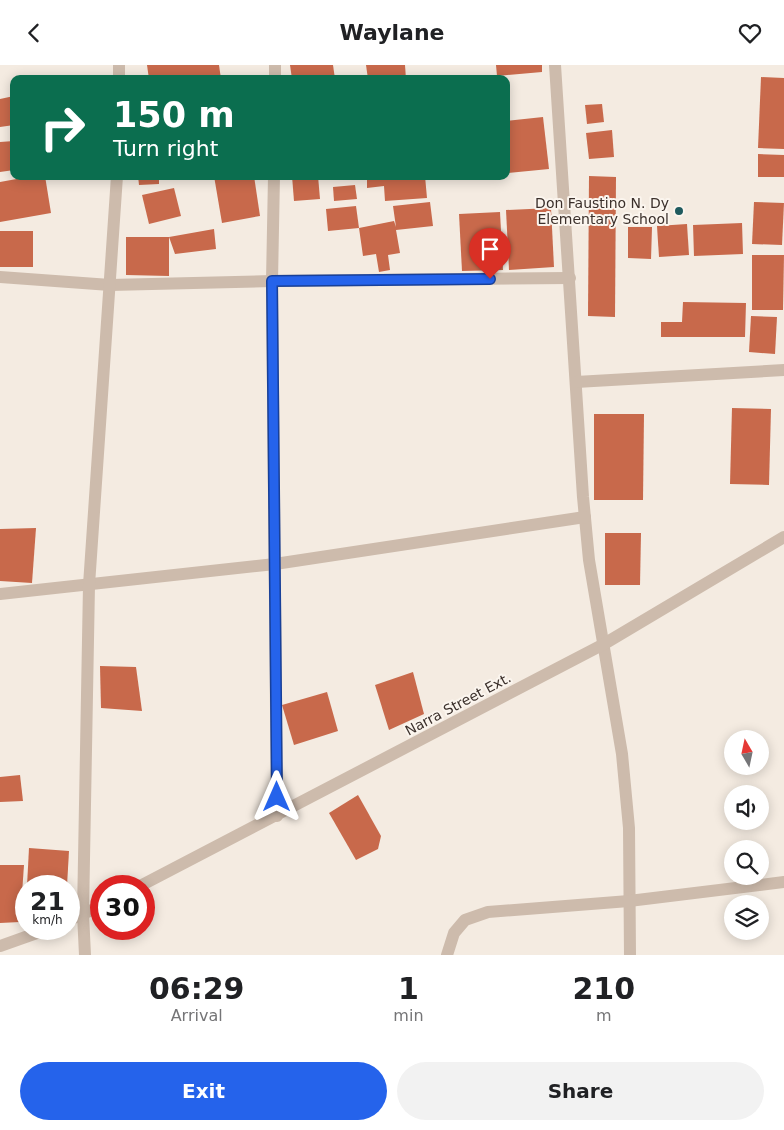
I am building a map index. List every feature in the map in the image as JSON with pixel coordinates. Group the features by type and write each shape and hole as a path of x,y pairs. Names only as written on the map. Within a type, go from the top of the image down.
{"street":[{"path":"555,65 589,560 622,754 629,828 630,955"},
{"path":"86,955 83,914 89,585 117,180"},
{"path":"274,180 272,281 277,815"},
{"path":"0,277 110,285 272,281 570,278"},
{"path":"576,383 784,370"},
{"path":"0,593 275,564 585,517"},
{"name":"Narra Street Ext.","path":"155,878 604,644 784,537"},
{"path":"447,955 454,933 465,920 488,912 629,901 784,882"},
{"path":"80,915 90,910"},
{"path":"0,946 17,940"}],"building":[{"path":"147,65 219,65 220,75 148,75"},
{"path":"290,65 333,65 334,75 291,75"},
{"path":"366,65 405,65 406,75 367,75"},
{"path":"496,65 542,65 542,72 497,75"},
{"path":"761,77 784,78 784,149 758,148"},
{"path":"10,97 10,126 0,127 0,99"},
{"path":"602,104 604,122 587,124 585,105"},
{"path":"543,117 549,169 510,173 510,121"},
{"path":"612,130 614,157 589,159 586,133"},
{"path":"10,141 10,171 0,172 0,142"},
{"path":"758,154 784,155 784,177 758,177"},
{"path":"589,176 616,177 615,317 588,316"},
{"path":"11,180 46,180 51,213 0,222 0,182"},
{"path":"138,180 159,180 159,184 139,185"},
{"path":"215,180 255,180 260,216 222,223"},
{"path":"292,180 318,180 320,199 294,201"},
{"path":"367,180 425,180 427,198 385,201 384,186 367,188"},
{"path":"355,185 357,199 334,201 333,187"},
{"path":"174,188 181,216 149,224 142,195"},
{"path":"430,202 433,226 396,230 400,253 388,255 390,270 379,272 376,254 363,256 359,228 394,221 396,227 393,206"},
{"path":"754,202 784,203 782,245 752,244"},
{"path":"356,206 359,228 328,231 326,209"},
{"path":"551,208 554,267 509,270 506,210"},
{"path":"500,212 503,270 462,271 459,214"},
{"path":"742,223 743,254 694,256 693,225"},
{"path":"687,224 689,255 659,257 657,226"},
{"path":"628,227 652,227 651,259 628,258"},
{"path":"214,229 216,249 175,254 169,237"},
{"path":"0,231 33,231 33,267 0,267"},
{"path":"126,237 169,237 169,276 126,275"},
{"path":"752,255 784,255 783,310 752,310"},
{"path":"683,302 746,303 745,337 661,337 661,322 682,322"},
{"path":"751,316 777,317 775,354 749,352"},
{"path":"732,408 771,409 769,485 730,484"},
{"path":"594,414 644,414 643,500 594,500"},
{"path":"36,528 32,583 0,581 0,529"},
{"path":"605,533 641,533 640,585 605,585"},
{"path":"100,666 136,667 142,711 101,708"},
{"path":"413,672 424,714 389,730 375,685"},
{"path":"327,692 338,731 294,745 282,705"},
{"path":"20,775 23,801 0,802 0,777"},
{"path":"358,795 381,836 378,849 356,860 329,813"},
{"path":"29,848 69,851 68,875 28,875"},
{"path":"0,865 24,865 23,875 15,875 15,922 0,923"}],"place":[{"name":"Don Faustino N. Dy Elementary School","path":"679,211"}],"route":[{"path":"277,797 272,281 490,279"}]}
